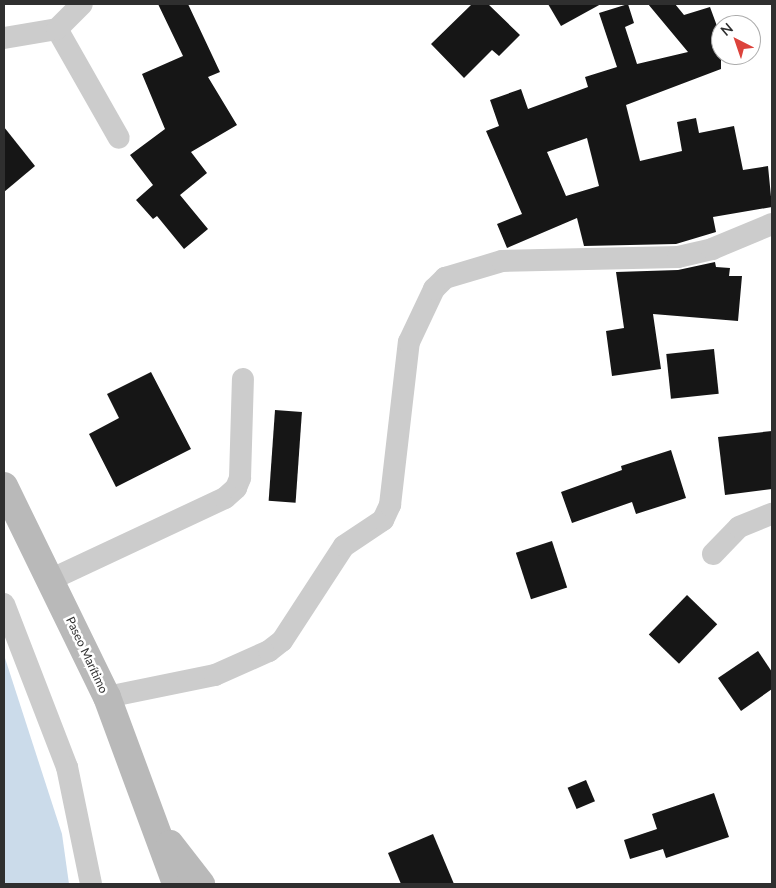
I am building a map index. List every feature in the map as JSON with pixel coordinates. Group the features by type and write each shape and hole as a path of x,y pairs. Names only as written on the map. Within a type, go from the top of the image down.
{"main road":[{"name":"Paseo Marítimo","path":"4,486 52,579 107,697 159,829 176,884"},
{"name":"Paseo Marítimo","path":"159,829 201,884"}],"street":[{"path":"4,38 57,29 82,4"},
{"path":"57,29 119,138"},
{"path":"107,697 215,675 269,651 282,641 344,546 383,520 390,505 409,342 434,289 445,278 502,262 678,257 712,249 772,224"},
{"path":"52,579 225,498 236,488 240,478 243,379"},
{"path":"713,554 739,527 772,514"},
{"path":"4,604 67,767 91,884"}],"water":[{"path":"4,655 62,834 69,884 4,884"}],"building":[{"path":"158,4 188,4 220,72 208,77 237,125 191,152 207,173 180,195 208,229 184,249 157,216 153,219 136,200 153,185 130,155 165,129 142,74 183,56"},
{"path":"472,4 488,4 520,35 499,56 492,50 464,78 431,44"},
{"path":"548,4 601,4 561,26"},
{"path":"628,4 634,23 625,27 637,64 688,52 648,4 675,4 684,15 710,7 713,15 711,15 711,65 721,65 721,69 626,105 640,161 682,151 677,122 696,118 699,133 734,126 743,170 768,166 772,207 713,217 716,232 676,244 584,246 577,218 507,248 497,224 522,214 486,131 499,126 490,100 521,89 528,109 588,87 585,77 617,67 599,13","holes":["587,138 599,186 566,196 547,152"]},
{"path":"4,127 35,166 4,192"},
{"path":"715,262 716,267 730,268 729,276 742,276 738,321 653,314 661,369 612,376 606,331 624,328 616,272 678,270"},
{"path":"714,349 719,394 671,399 666,354"},
{"path":"151,372 191,449 116,487 89,434 119,418 107,394"},
{"path":"275,410 302,412 296,503 269,501"},
{"path":"772,431 772,489 725,495 718,437"},
{"path":"671,450 686,498 636,514 632,502 572,523 561,492 622,470 621,466"},
{"path":"552,541 567,588 531,599 516,553"},
{"path":"687,595 717,624 679,664 649,635"},
{"path":"758,651 772,672 772,689 741,711 718,678"},
{"path":"586,780 595,801 577,809 568,788"},
{"path":"714,793 729,837 666,858 663,849 630,859 624,840 657,829 652,814"},
{"path":"433,834 454,884 401,884 388,853"}]}
